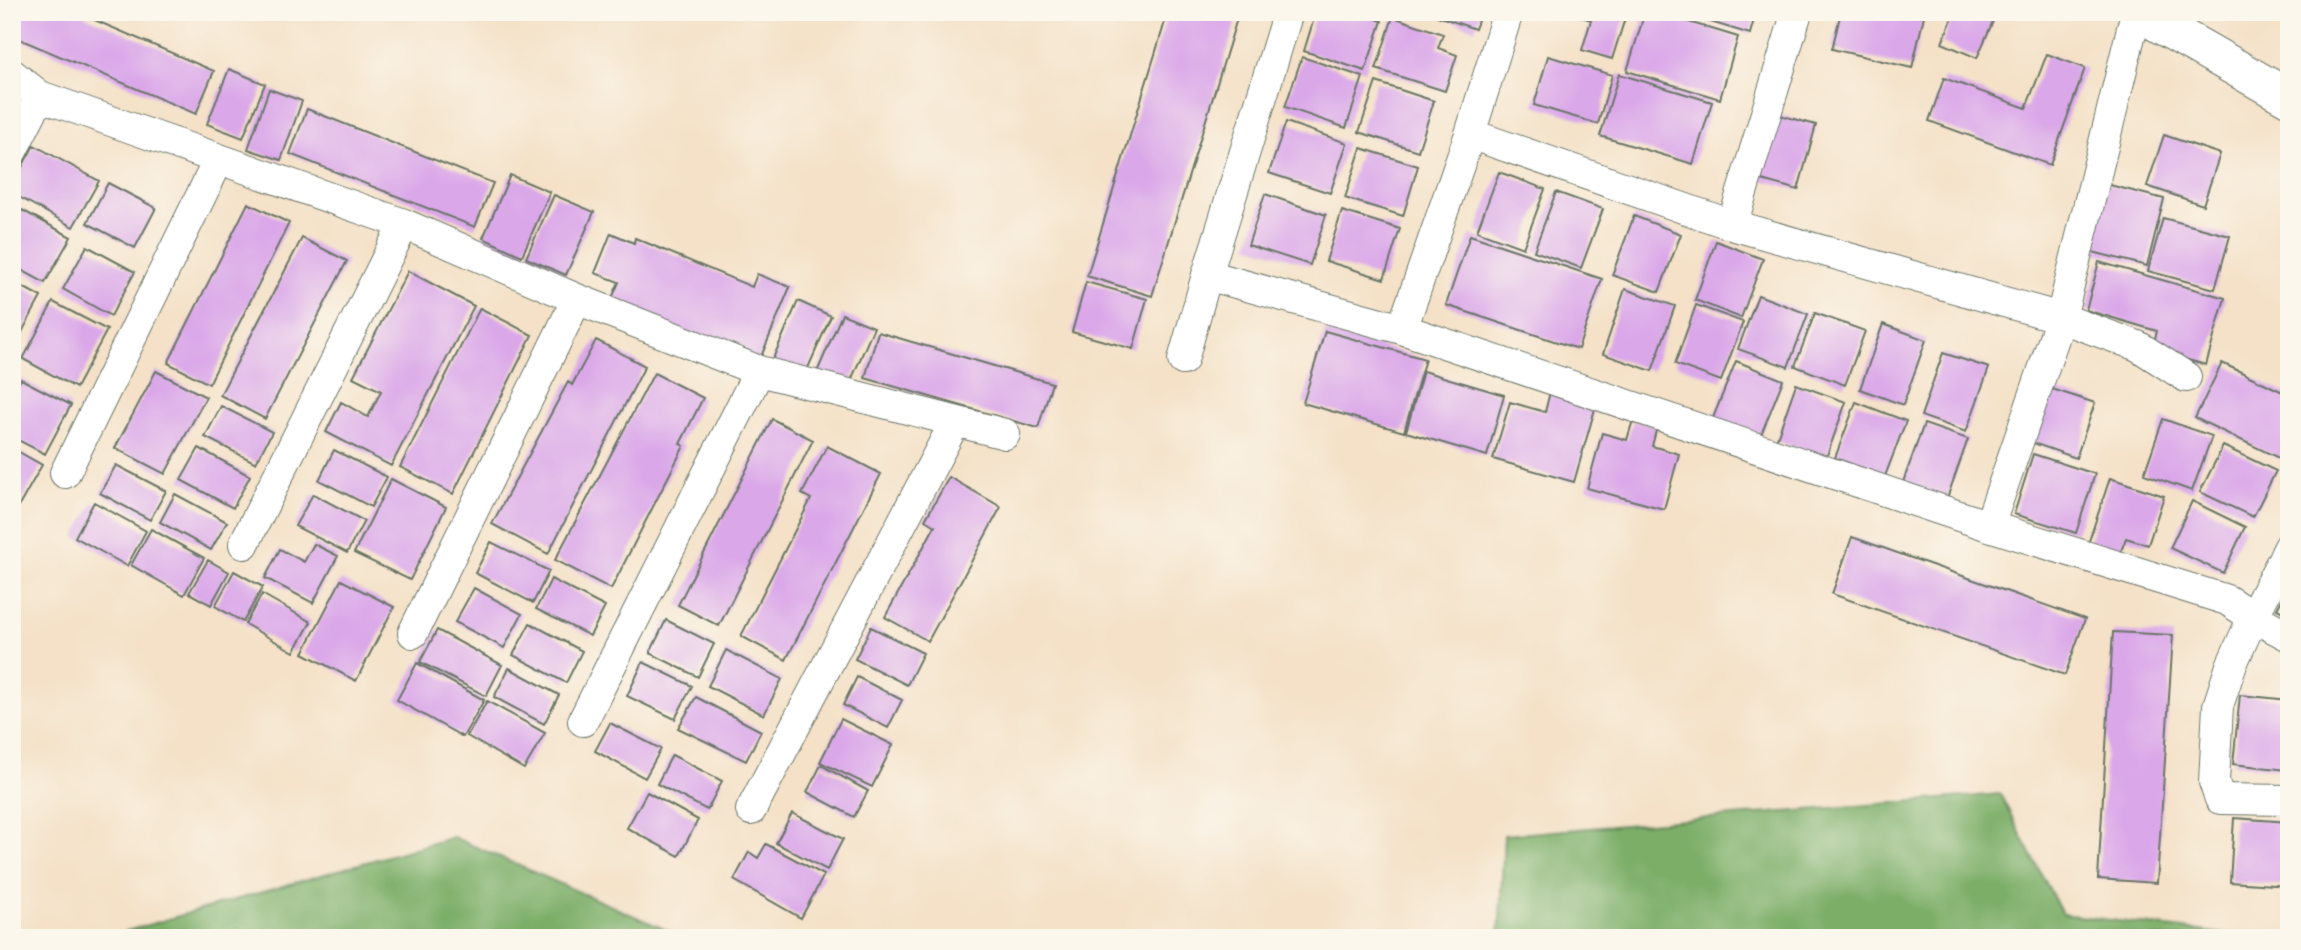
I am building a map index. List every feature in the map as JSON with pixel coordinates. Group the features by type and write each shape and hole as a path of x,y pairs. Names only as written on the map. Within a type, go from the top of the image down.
{"street":[{"path":"1183,360 1288,12"},
{"path":"1402,329 1470,134 1508,12"},
{"path":"1732,225 1797,12"},
{"path":"1989,526 2061,318 2137,12 2289,98"},
{"path":"12,74 40,96 404,224 577,299 759,371 1005,435"},
{"path":"12,151 40,96"},
{"path":"1470,134 1732,225 2061,318 2138,346 2186,377"},
{"path":"65,473 219,159"},
{"path":"244,544 404,224"},
{"path":"1207,275 1402,329 1989,526 2227,600 2289,636"},
{"path":"413,633 577,299"},
{"path":"583,721 759,371"},
{"path":"751,810 955,422"},
{"path":"2289,547 2231,666 2218,706 2214,782 2220,799 2289,800"}],"green space":[{"path":"2000,794 2062,914 2257,938 1499,938 1504,835"},
{"path":"453,837 685,938 116,938 127,931"}],"building":[{"path":"20,12 76,12 214,71 196,114 12,36"},
{"path":"1168,12 1239,12 1152,296 1087,276"},
{"path":"1316,12 1357,12 1382,21 1365,71 1304,51"},
{"path":"1426,12 1481,12 1475,29"},
{"path":"1567,12 1627,12 1612,59 1582,50 1591,20"},
{"path":"1645,12 1656,12 1738,37 1720,99 1627,71"},
{"path":"1678,12 1756,12 1750,34"},
{"path":"1841,12 1906,12 1924,16 1912,68 1832,49"},
{"path":"1955,12 1997,12 1977,58 1942,43"},
{"path":"1393,17 1443,34 1438,48 1457,55 1445,91 1376,69"},
{"path":"2047,54 2085,68 2050,165 1929,121 1944,78 2026,108"},
{"path":"1548,56 1612,75 1598,124 1534,105"},
{"path":"1302,57 1363,77 1346,128 1285,107"},
{"path":"229,69 265,84 243,138 207,124"},
{"path":"1619,74 1712,102 1693,164 1600,136"},
{"path":"1376,82 1434,101 1418,151 1359,132"},
{"path":"269,89 302,101 281,160 248,149"},
{"path":"307,109 493,183 475,227 290,154"},
{"path":"1776,114 1816,125 1798,190 1758,179"},
{"path":"1286,122 1347,143 1330,193 1269,173"},
{"path":"2164,135 2220,154 2203,205 2147,186"},
{"path":"34,145 99,181 73,227 12,193 12,185"},
{"path":"1361,148 1418,166 1403,216 1345,198"},
{"path":"1499,172 1545,189 1523,248 1477,231"},
{"path":"510,175 550,192 522,256 483,238"},
{"path":"108,183 156,208 135,248 87,223"},
{"path":"2102,183 2164,199 2147,266 2085,250"},
{"path":"1556,192 1603,209 1581,268 1534,251"},
{"path":"1265,194 1326,215 1310,265 1248,245"},
{"path":"554,195 594,212 566,275 526,258"},
{"path":"248,203 289,223 209,384 168,363"},
{"path":"22,210 71,237 45,283 12,265 12,228"},
{"path":"1342,211 1400,229 1384,279 1326,261"},
{"path":"1634,216 1681,234 1659,292 1612,275"},
{"path":"2163,218 2230,236 2215,289 2148,271"},
{"path":"611,233 634,243 635,238 752,287 757,274 790,287 758,364 610,303 619,282 595,273"},
{"path":"1470,235 1602,279 1578,349 1446,305"},
{"path":"302,238 347,261 265,419 220,395"},
{"path":"1716,241 1763,259 1741,318 1695,300"},
{"path":"87,246 135,272 111,316 63,289"},
{"path":"2099,262 2225,298 2206,365 2152,350 2157,331 2086,310"},
{"path":"408,271 474,306 391,466 326,432 341,402 368,417 381,391 353,377"},
{"path":"12,281 41,297 16,343 12,341"},
{"path":"1086,282 1147,299 1133,349 1072,332"},
{"path":"1625,289 1675,306 1652,371 1603,354"},
{"path":"1758,295 1808,314 1788,367 1738,349"},
{"path":"798,301 831,316 804,377 771,363"},
{"path":"53,302 107,330 76,388 23,359"},
{"path":"1696,305 1743,322 1721,381 1675,364"},
{"path":"480,308 532,335 453,494 400,467"},
{"path":"1815,313 1865,331 1845,385 1795,366"},
{"path":"842,314 874,327 847,390 815,377"},
{"path":"1883,324 1926,340 1903,405 1860,389"},
{"path":"1325,331 1425,359 1404,432 1303,403"},
{"path":"878,332 1052,383 1038,428 865,378"},
{"path":"596,340 645,366 548,554 492,524 568,382 572,385"},
{"path":"1943,353 1989,368 1966,432 1921,416"},
{"path":"1736,361 1783,380 1760,437 1713,418"},
{"path":"2222,363 2289,395 2289,463 2195,418"},
{"path":"156,371 206,397 165,474 115,448"},
{"path":"1423,371 1504,395 1487,456 1406,432"},
{"path":"654,373 703,398 680,444 684,446 611,589 555,560"},
{"path":"21,379 71,405 45,454 12,437 12,395"},
{"path":"1796,384 1846,402 1826,458 1776,441"},
{"path":"1551,388 1597,402 1574,482 1493,459 1510,402 1545,412"},
{"path":"2052,389 2095,403 2076,458 2033,443"},
{"path":"1856,402 1906,421 1885,476 1835,458"},
{"path":"221,406 272,432 256,463 205,437"},
{"path":"772,419 813,440 719,626 678,605"},
{"path":"2163,419 2212,436 2192,491 2144,474"},
{"path":"1633,420 1657,427 1652,446 1679,454 1664,509 1587,488 1602,433 1627,440"},
{"path":"1924,424 1968,439 1946,501 1902,485"},
{"path":"827,446 881,474 786,660 741,636 811,499 802,494"},
{"path":"2223,446 2276,471 2253,517 2200,492"},
{"path":"12,448 42,465 15,513 12,511"},
{"path":"199,448 250,476 233,508 181,480"},
{"path":"334,450 387,477 371,507 319,480"},
{"path":"2033,454 2095,474 2076,533 2014,514"},
{"path":"116,465 166,491 150,520 100,493"},
{"path":"949,477 1001,507 928,641 885,617 935,526 925,520"},
{"path":"2110,478 2164,496 2148,545 2126,538 2120,554 2088,544"},
{"path":"391,479 446,507 410,580 354,553"},
{"path":"175,494 227,522 211,550 160,522"},
{"path":"313,494 364,521 347,553 295,526"},
{"path":"2192,501 2245,527 2223,573 2170,548"},
{"path":"94,502 146,531 127,566 75,537"},
{"path":"151,529 204,558 184,595 131,565"},
{"path":"1852,537 2085,619 2065,675 1832,594"},
{"path":"491,542 549,571 533,603 475,573"},
{"path":"314,544 338,556 313,603 265,578 280,549 304,562"},
{"path":"208,560 229,572 211,605 189,593"},
{"path":"234,571 263,587 243,622 215,606"},
{"path":"551,579 605,607 590,636 536,609"},
{"path":"341,580 394,607 356,681 303,653"},
{"path":"2289,586 2289,615 2277,609"},
{"path":"474,588 522,614 504,648 455,622"},
{"path":"262,594 311,622 294,652 245,624"},
{"path":"666,620 714,644 698,677 650,653"},
{"path":"530,623 582,651 566,683 513,655"},
{"path":"871,627 923,653 907,685 855,659"},
{"path":"437,630 502,665 486,696 420,662"},
{"path":"2113,632 2173,635 2157,883 2098,879"},
{"path":"726,650 782,679 764,715 708,686"},
{"path":"643,662 692,686 675,719 627,696"},
{"path":"417,663 484,700 463,737 397,700"},
{"path":"509,668 559,695 544,724 494,697"},
{"path":"857,677 902,700 888,728 843,705"},
{"path":"2240,695 2289,700 2287,770 2233,764"},
{"path":"696,697 761,731 746,761 678,728"},
{"path":"487,701 545,733 524,769 467,736"},
{"path":"841,719 893,745 872,787 820,762"},
{"path":"610,723 661,749 645,778 595,751"},
{"path":"672,755 722,781 707,810 657,784"},
{"path":"821,765 868,791 854,817 807,792"},
{"path":"647,792 698,820 679,856 627,828"},
{"path":"792,813 843,839 827,870 776,843"},
{"path":"2234,818 2289,822 2289,886 2230,882"},
{"path":"766,844 824,875 801,918 734,880 749,852 758,858"}]}
